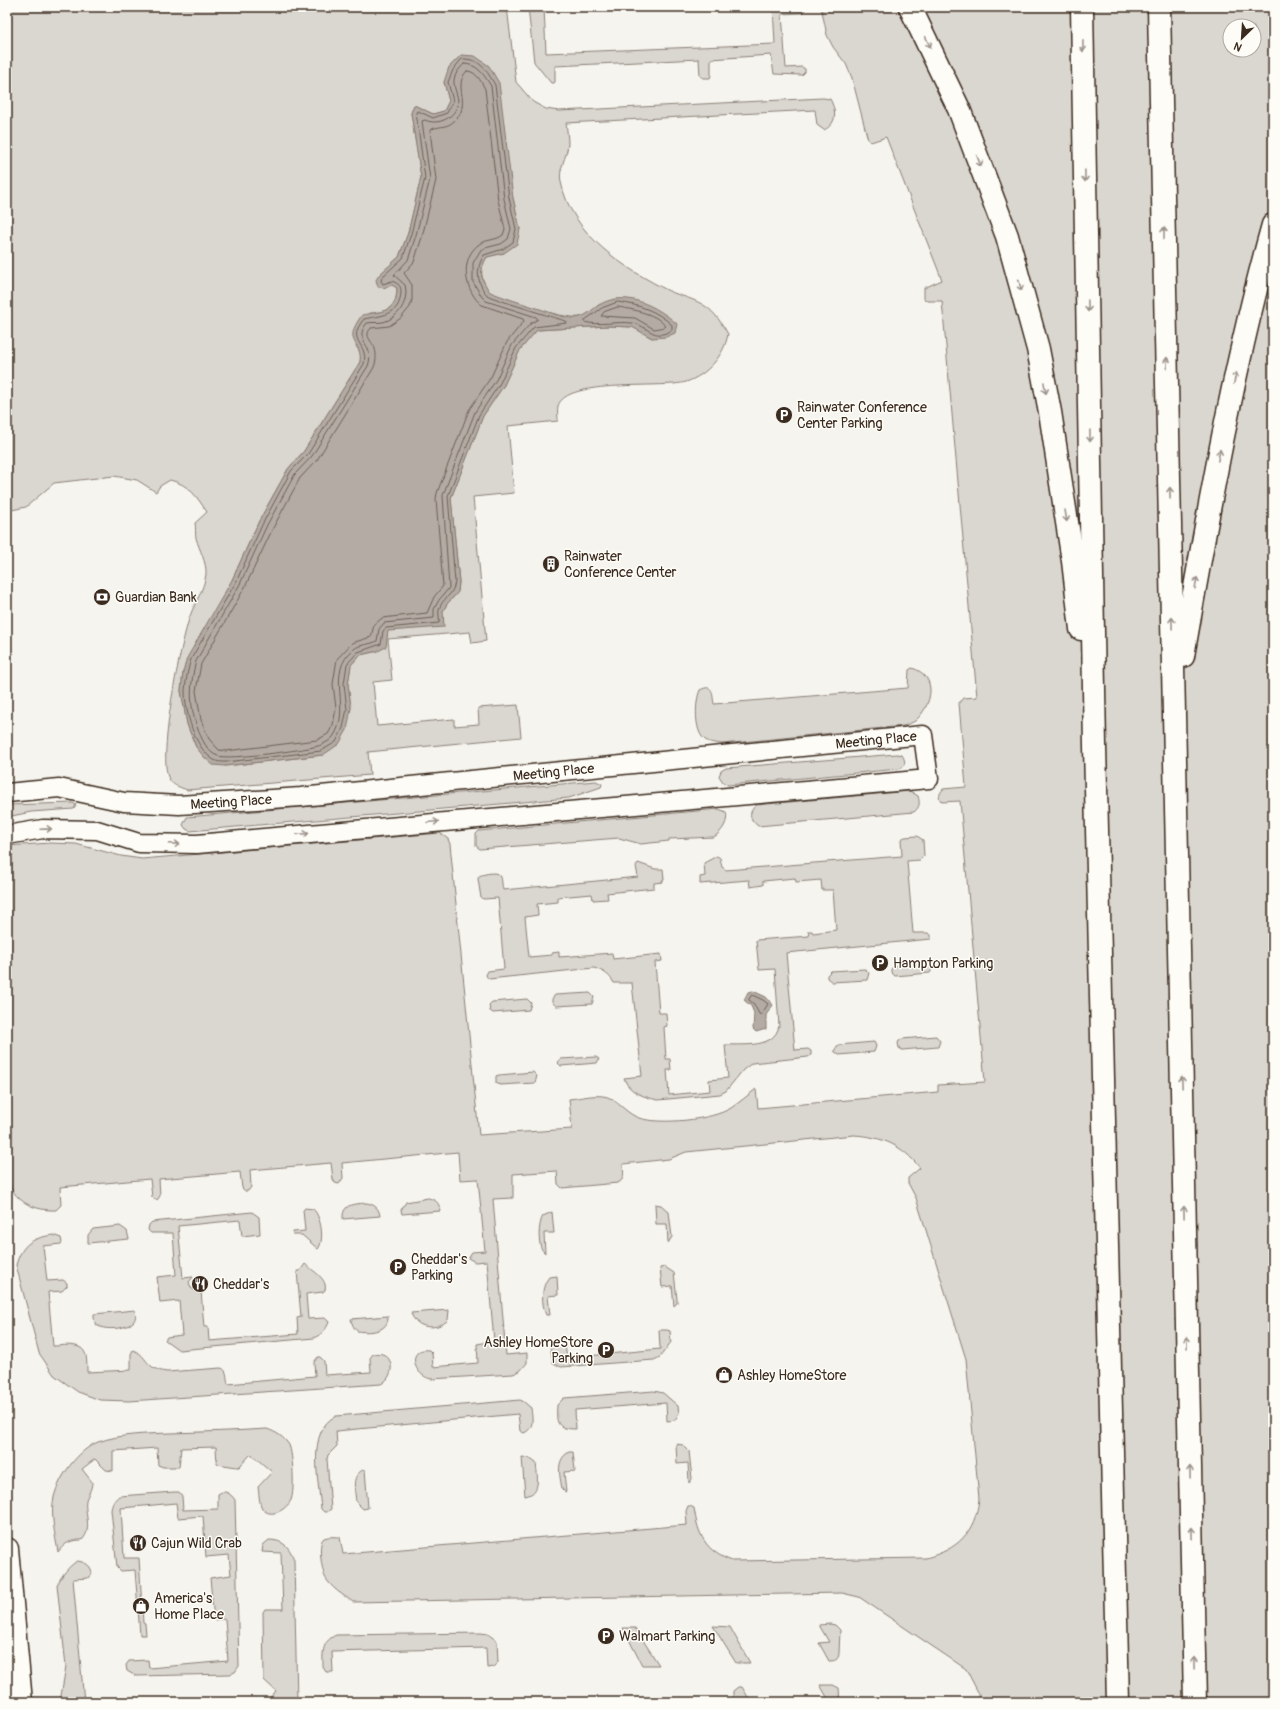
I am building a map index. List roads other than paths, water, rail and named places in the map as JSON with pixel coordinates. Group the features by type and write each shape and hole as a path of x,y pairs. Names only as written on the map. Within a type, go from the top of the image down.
{"main road":[{"path":"910,7 959,109 990,189 1007,236 1038,350 1050,412 1073,561 1095,746"},
{"path":"1082,7 1095,746 1118,1702"},
{"path":"1159,7 1196,1702"},
{"path":"1174,704 1220,449 1260,271 1273,225"},
{"path":"7,1549 20,1702"}],"street":[{"name":"Meeting Place","path":"7,793 59,788 124,802 179,805 301,797 923,735 929,779 197,844 139,843 97,830 43,829 7,835"}],"water":[{"path":"461,55 475,56 489,66 499,83 513,198 520,229 517,244 504,253 487,257 484,262 482,267 482,275 484,283 490,292 556,314 575,318 585,315 609,300 630,299 650,306 669,317 677,324 675,333 666,337 652,338 632,327 608,326 537,330 520,350 504,385 483,416 451,498 459,582 458,592 443,611 444,627 388,631 386,647 378,651 360,655 351,665 348,684 351,708 347,730 339,744 323,755 225,766 213,765 196,747 187,724 181,691 183,672 187,658 232,580 259,521 288,469 304,451 360,362 359,349 353,337 353,331 356,324 362,315 387,310 394,303 397,288 392,285 384,288 378,287 376,280 379,275 399,257 408,233 421,177 411,113 414,105 433,114 444,111 449,101 444,82 449,67"},
{"path":"753,991 766,997 773,1005 766,1015 766,1029 756,1032 753,1029 754,1013 751,1006 744,1000 748,992"}],"place":[{"name":"Rainwater Conference Center Parking","path":"784,415"},
{"name":"Rainwater Conference Center","path":"551,564"},
{"name":"Guardian Bank","path":"102,597"},
{"name":"Hampton Parking","path":"880,963"},
{"name":"Cheddar's Parking","path":"398,1267"},
{"name":"Cheddar's","path":"200,1284"},
{"name":"Ashley HomeStore Parking","path":"606,1350"},
{"name":"Ashley HomeStore","path":"724,1375"},
{"name":"Cajun Wild Crab","path":"138,1543"},
{"name":"America's Home Place","path":"141,1606"},
{"name":"Walmart Parking","path":"606,1636"}]}
